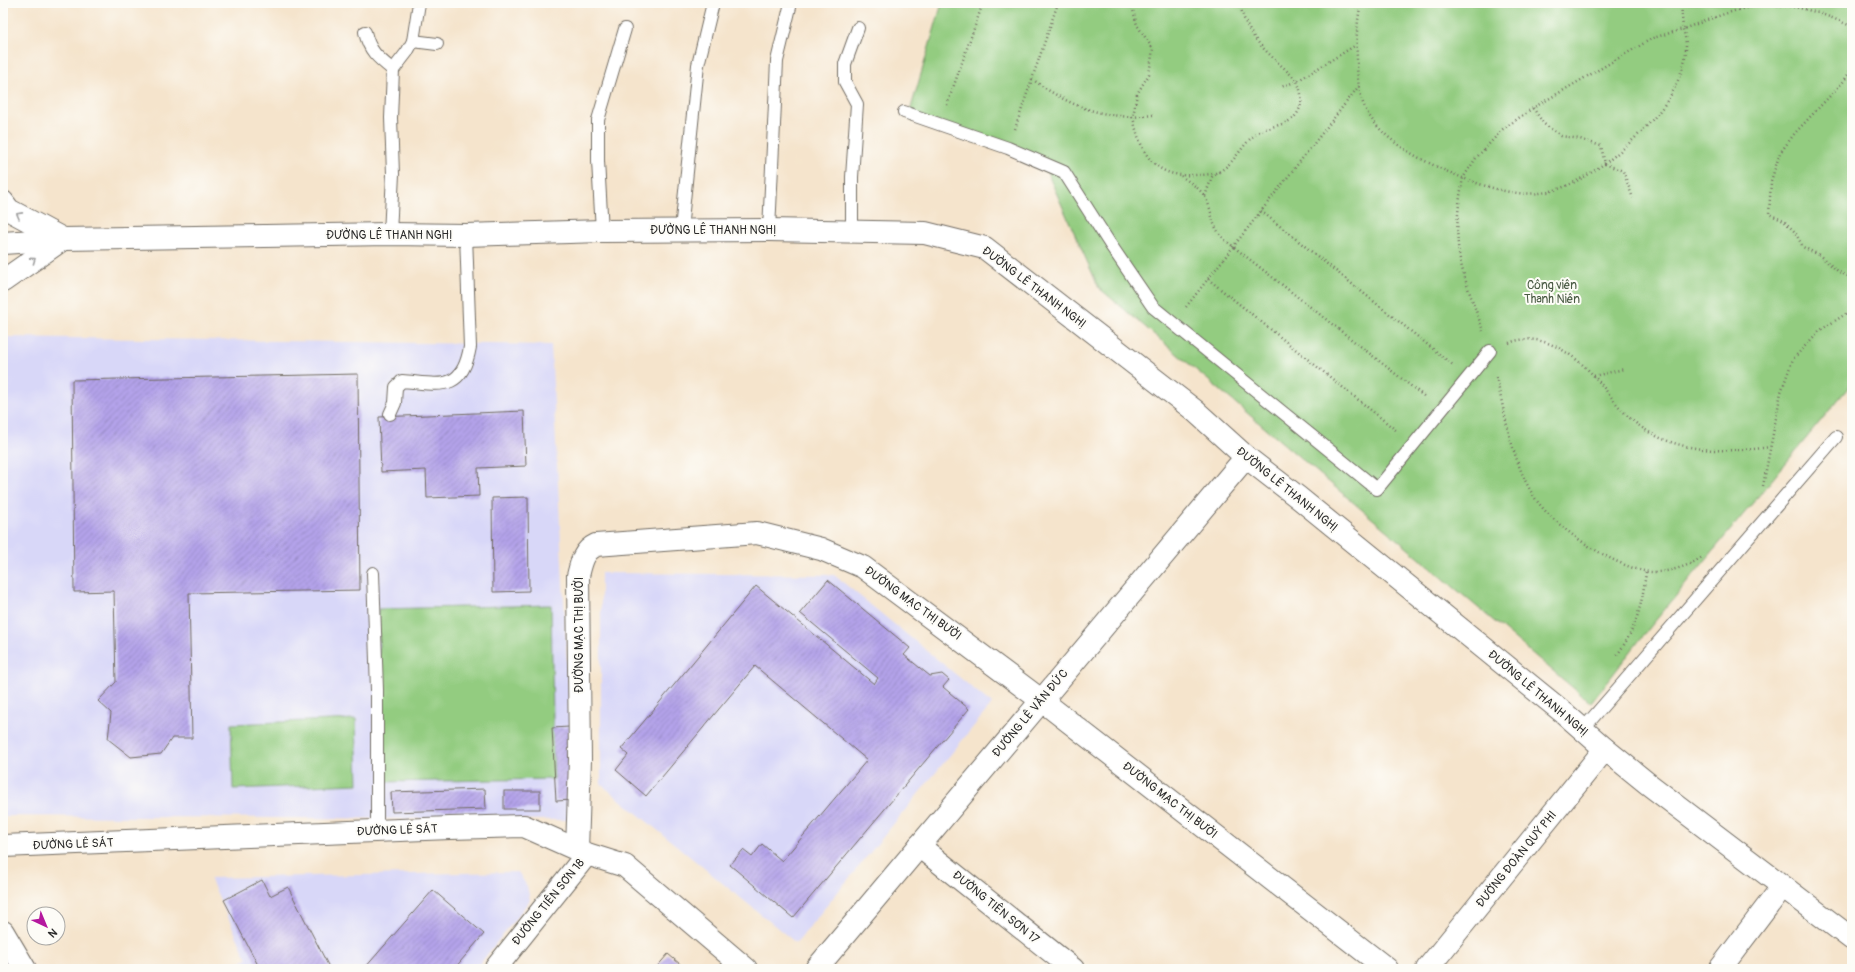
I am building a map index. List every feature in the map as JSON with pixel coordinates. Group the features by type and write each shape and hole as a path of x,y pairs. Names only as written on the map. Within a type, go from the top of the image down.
{"main road":[{"path":"3,202 9,210 63,239 3,281"},
{"name":"ĐƯỜNG LÊ THANH NGHỊ","path":"3,243 63,239 390,234 466,236 602,231 769,230 925,233 985,248 1194,410 1246,457 1299,498 1583,729 1605,749 1782,887 1852,939"},
{"name":"ĐƯỜNG LÊ VĂN ĐỨC","path":"816,969 1246,457"},
{"name":"ĐƯỜNG MẠC THỊ BƯỞI","path":"582,852 578,576 583,558 590,548 596,544 757,533 821,549 863,567 1041,700 1387,969"},
{"name":"ĐƯỜNG ĐOÀN QUÝ PHI","path":"1427,969 1605,749"},
{"name":"ĐƯỜNG LÊ SÁT","path":"3,846 524,826 582,852 626,866 746,969"},
{"name":"ĐƯỜNG TIÊN SƠN 17","path":"919,846 1073,969"},
{"name":"ĐƯỜNG TIÊN SƠN 18","path":"494,969 582,852"},
{"path":"1720,969 1782,887"},
{"path":"3,932 25,969"}],"lane":[{"path":"390,234 393,174 391,118 393,70 407,52 413,41 419,3"},
{"path":"681,230 698,65 713,3"},
{"path":"769,230 777,61 791,3"},
{"path":"852,232 852,177 857,104 845,82 845,64 858,28"},
{"path":"602,231 598,161 598,120 625,29"},
{"path":"365,32 368,44 376,57 393,70"},
{"path":"413,41 437,44"},
{"path":"904,112 1008,148 1064,172 1110,244 1153,307 1377,489 1443,411 1490,351"},
{"path":"390,414 395,403 396,387 402,381 442,385 453,380 467,364 470,347 466,236"},
{"path":"1583,729 1836,437"},
{"path":"372,573 377,690 377,831"}],"path":[{"path":"940,125 983,3"},
{"path":"1008,148 1058,3"},
{"path":"1131,3 1137,25 1153,49 1149,74 1137,94 1133,117 1137,136 1142,149 1152,162 1161,169 1181,176 1196,186 1205,196 1216,230 1233,246 1443,411"},
{"path":"1205,196 1212,177 1230,163 1250,138 1263,129 1287,123 1296,116 1301,105 1302,92 1298,81 1262,49 1245,23 1240,3"},
{"path":"1361,3 1356,45 1359,86 1364,104 1377,125 1394,141 1412,154 1438,168 1487,187 1509,192 1540,193 1567,185 1605,164 1649,125 1670,97 1685,59 1687,45 1681,3"},
{"path":"1705,555 1699,560 1673,570 1646,572 1616,562 1573,535 1551,517 1535,498 1519,465 1509,431 1490,351 1468,285 1458,246 1458,207 1463,178 1476,158 1503,130 1533,108 1653,38 1746,9 1772,5 1806,10 1852,26"},
{"path":"1281,87 1298,81 1356,45"},
{"path":"1852,68 1844,81 1795,133 1780,153 1771,181 1769,214 1784,221 1796,232 1803,247 1819,255 1839,272 1852,278"},
{"path":"1032,80 1053,94 1094,112 1114,116 1133,117 1153,115"},
{"path":"1173,323 1359,86"},
{"path":"1533,108 1544,124 1561,136 1580,139 1600,146 1605,164"},
{"path":"1605,164 1623,171 1633,198"},
{"path":"1181,176 1209,174 1220,171"},
{"path":"1261,211 1468,378"},
{"path":"1208,279 1415,445"},
{"path":"1761,492 1764,485 1781,392 1793,360 1819,331 1852,310"},
{"path":"1490,351 1516,340 1538,340 1561,349 1594,376 1622,411 1644,429 1668,441 1692,448 1716,450 1748,450 1770,447"},
{"path":"1594,376 1624,369"},
{"path":"1613,660 1636,624 1643,597 1646,572"}],"shaded area":[{"path":"3,337 551,345 575,820 3,816"},
{"path":"601,573 834,575 992,704 796,943 601,784"},
{"path":"518,872 527,886 530,900 476,969 227,969 247,959 210,878"}],"green space":[{"name":"Công viên Thanh Niên","path":"942,3 1852,3 1852,383 1642,637 1591,703 1099,288 1042,161 908,118"},
{"path":"551,605 554,779 382,782 378,609"},
{"path":"356,719 358,784 233,789 231,724"}],"building":[{"path":"358,374 360,590 189,593 192,738 172,738 161,754 131,757 108,739 111,713 98,701 116,682 114,591 74,592 72,380"},
{"path":"524,411 526,466 478,468 479,496 427,498 426,470 381,472 379,417"},
{"path":"528,497 529,591 493,592 492,498"},
{"path":"828,580 910,648 904,655 930,676 942,674 949,680 943,687 969,709 793,918 730,865 743,850 752,857 762,844 782,861 867,760 755,666 646,796 616,770 628,755 621,749 756,586 874,684 878,678 800,613"},
{"path":"569,727 573,800 556,801 552,728"},
{"path":"485,789 486,809 392,812 391,792"},
{"path":"504,791 540,791 540,809 504,809"},
{"path":"262,880 270,896 288,887 330,969 260,969 224,900"},
{"path":"433,890 484,934 454,969 364,969"},
{"path":"668,954 686,969 655,969"}]}
